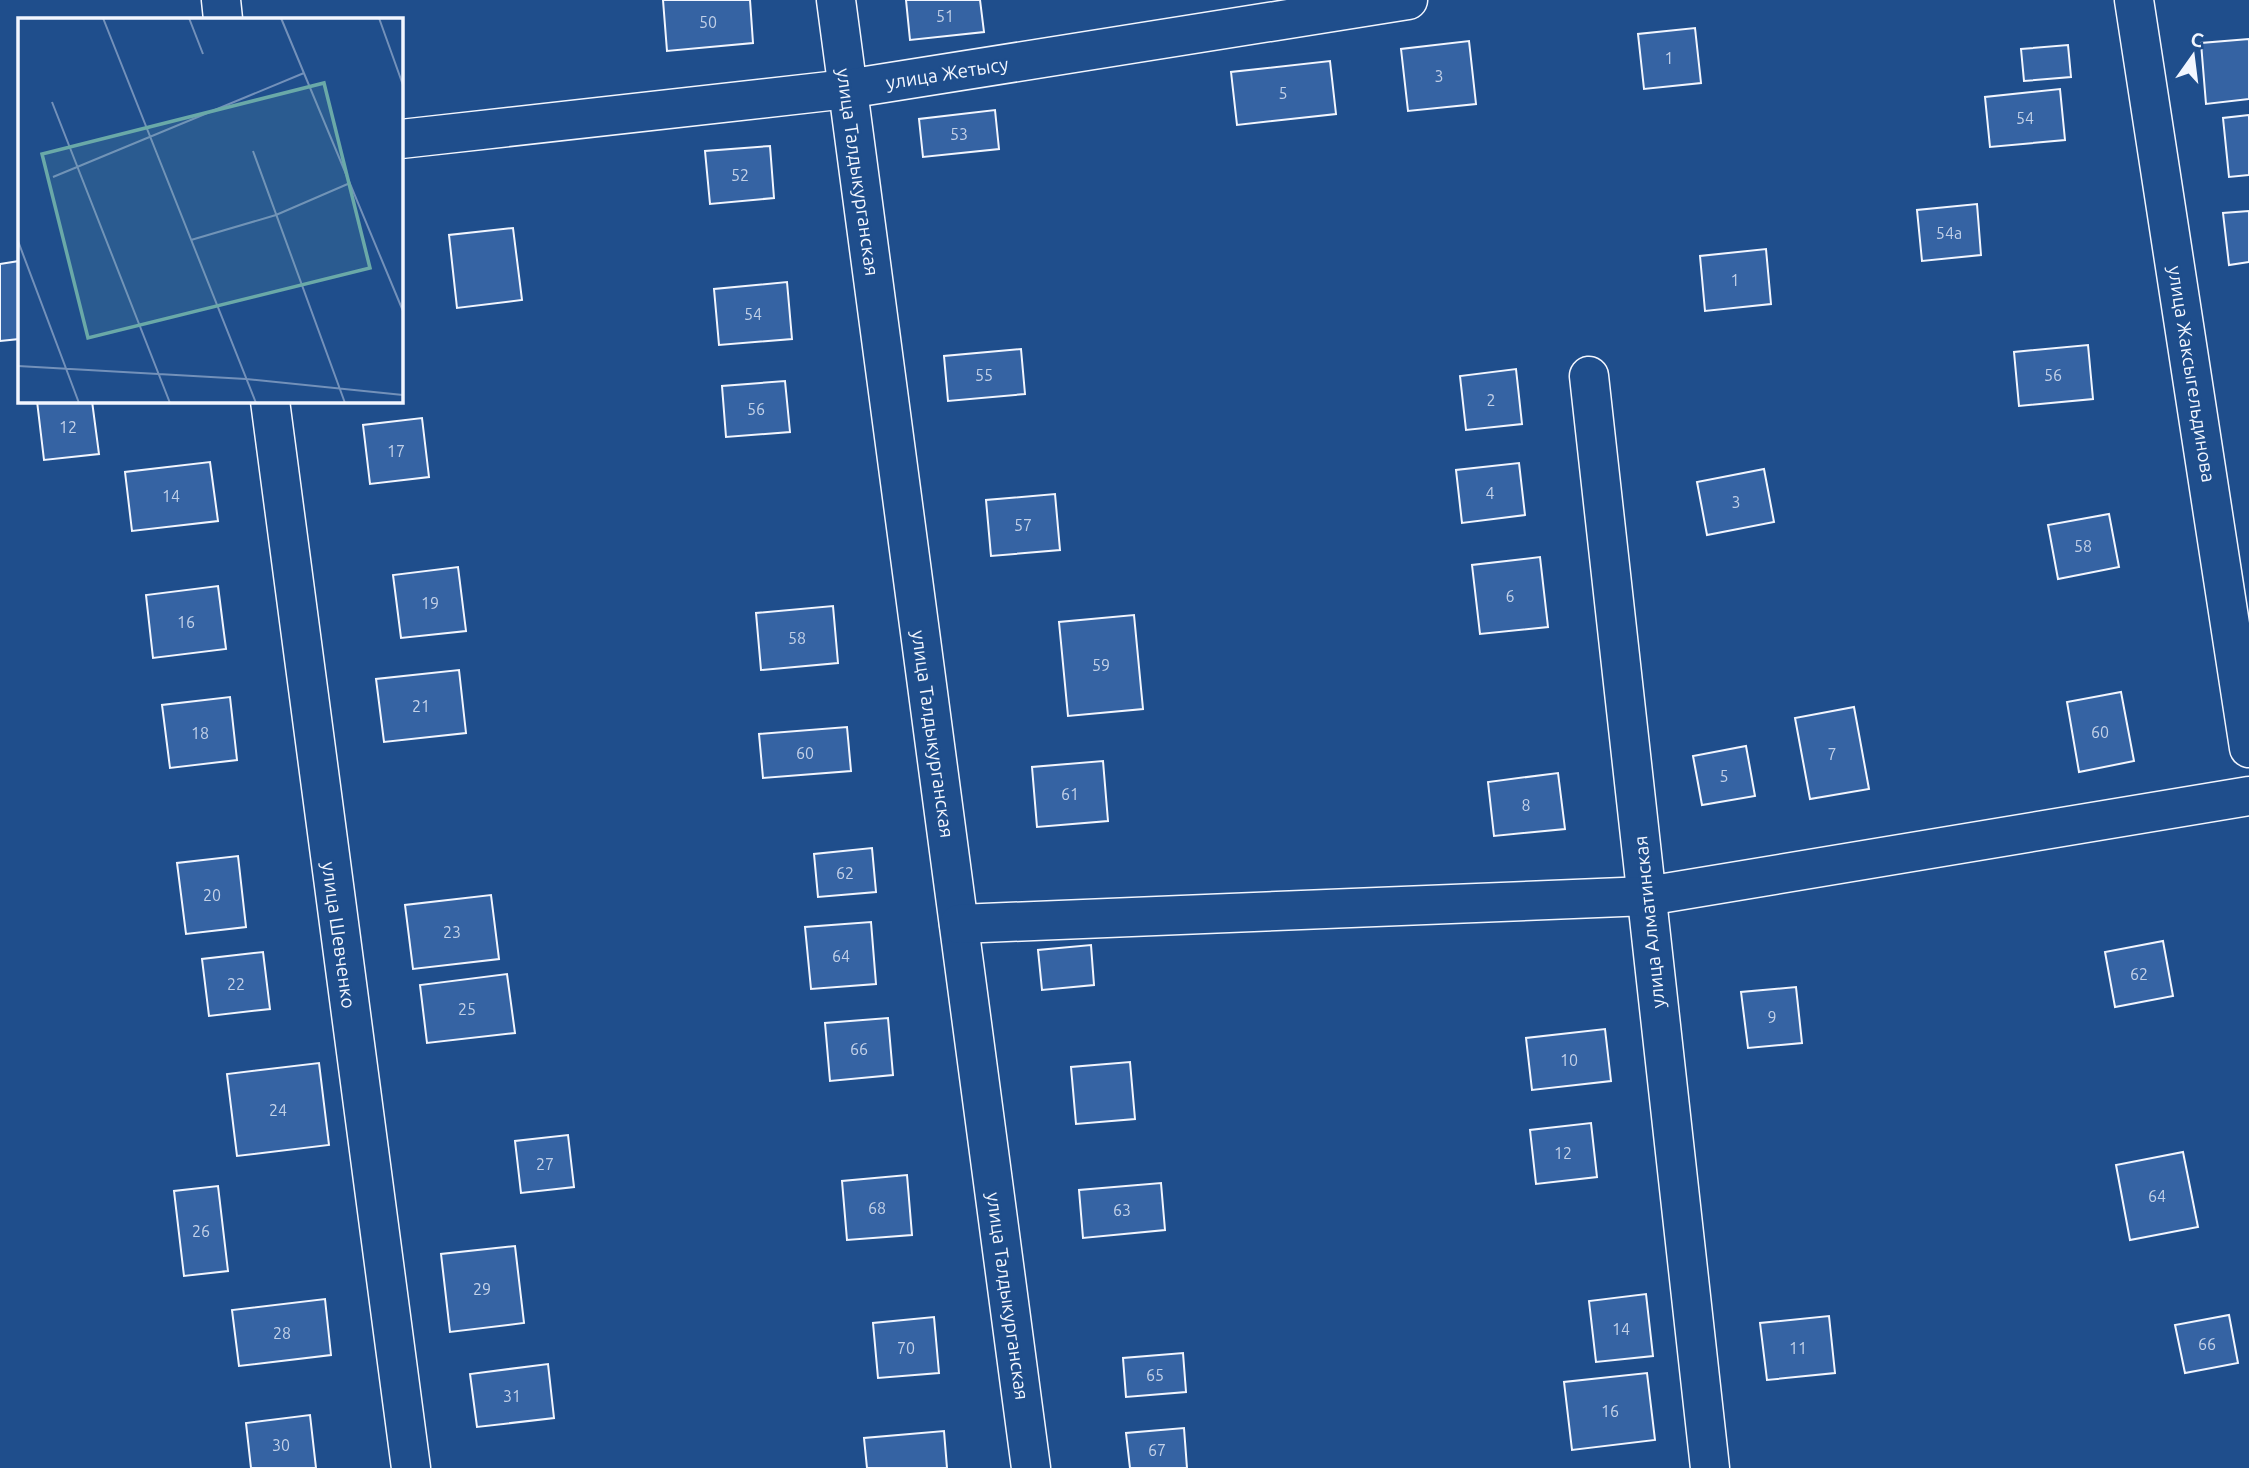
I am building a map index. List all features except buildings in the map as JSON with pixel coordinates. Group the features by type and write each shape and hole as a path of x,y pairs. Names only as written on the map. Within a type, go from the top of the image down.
{"street":[{"path":"221,0 223,18"},
{"name":"улица Талдыкурганская","path":"836,0 1031,1468"},
{"name":"улица Жетысу","path":"402,139 848,89 1408,0"},
{"name":"улица Жаксыгельдинова","path":"2134,0 2249,748"},
{"name":"улица Алматинская","path":"1589,376 1710,1468"},
{"name":"улица Шевченко","path":"270,402 411,1468"},
{"path":"958,925 1647,895 2249,796"}]}
